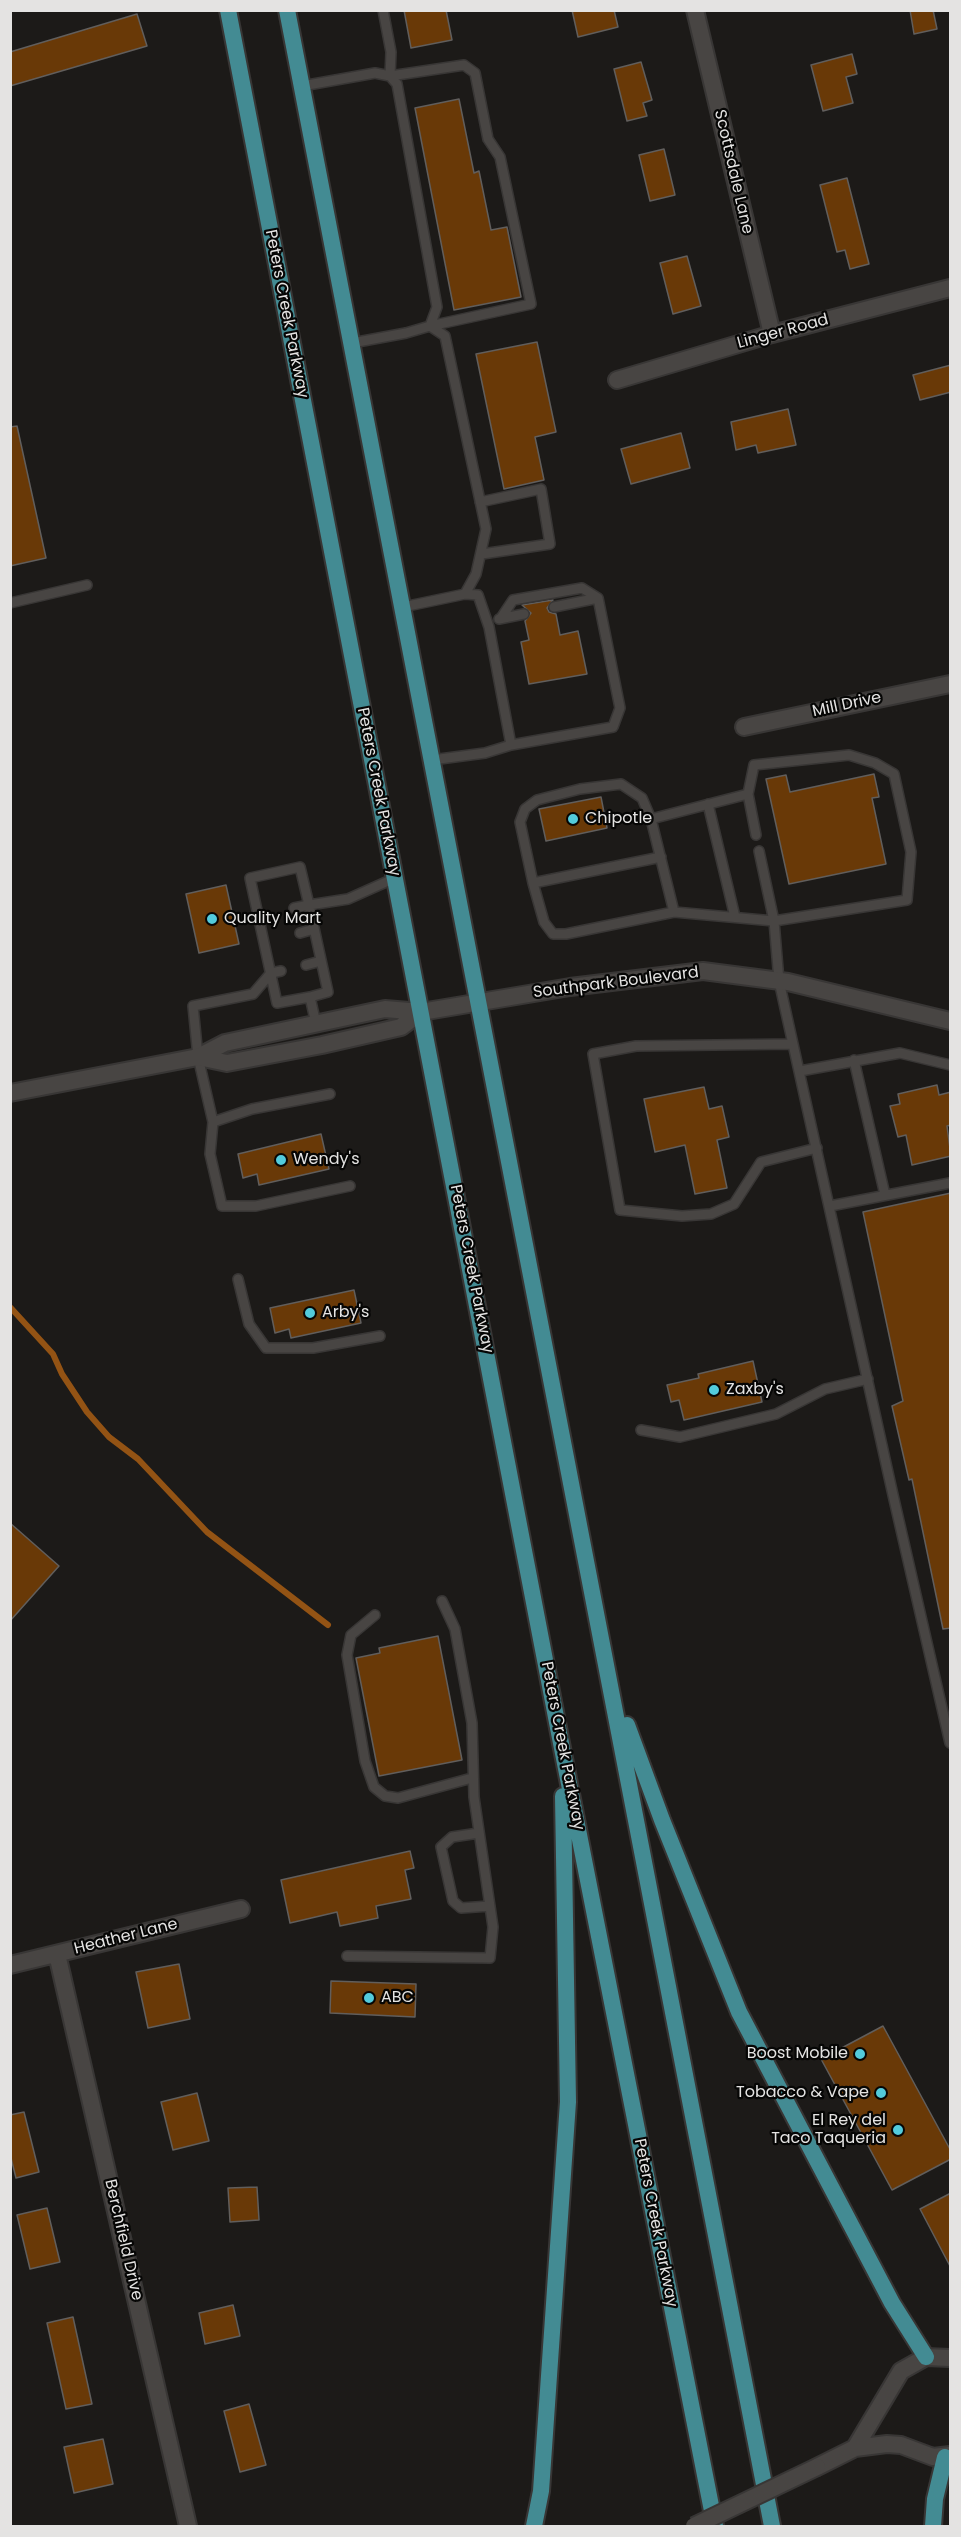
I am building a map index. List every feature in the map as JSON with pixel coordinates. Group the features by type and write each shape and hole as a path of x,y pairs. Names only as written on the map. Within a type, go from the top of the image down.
{"main road":[{"name":"Peters Creek Parkway","path":"228,10 560,1738 715,2526"},
{"path":"287,10 772,2526"},
{"path":"610,1677 662,1820 739,2012 892,2303 926,2357"},
{"path":"534,2526 541,2491 568,2102 566,1866 560,1738"},
{"path":"933,2526 935,2499 948,2456"}],"street":[{"name":"Scottsdale Lane","path":"695,10 772,334"},
{"name":"Linger Road","path":"617,380 772,334 951,288"},
{"name":"Mill Drive","path":"744,726 951,684"},
{"name":"Southpark Boulevard","path":"10,1093 198,1057 225,1043 385,1009 422,1012 570,987 703,971 779,981 951,1021"},
{"name":"Southpark Boulevard","path":"198,1057 227,1063 322,1045 402,1027 422,1012"},
{"name":"Heather Lane","path":"10,1965 241,1909"},
{"name":"Berchfield Drive","path":"57,1954 188,2526"},
{"path":"855,2448 884,2403 901,2371 926,2357 951,2358"},
{"path":"694,2526 855,2448 887,2444 901,2445 922,2454 948,2456"}],"lane":[{"path":"383,10 391,52 390,76 397,84 437,307 430,326"},
{"path":"302,86 375,73 390,76 464,65 474,73 489,139 500,156 531,304 352,343"},
{"path":"430,326 445,336 486,529 476,573 465,594"},
{"path":"480,502 541,489 550,544 482,554"},
{"path":"10,603 87,585"},
{"path":"432,760 485,753 511,745 613,727 620,708 598,598 582,588 513,600 501,618"},
{"path":"403,607 465,594 478,595 488,621 511,745"},
{"path":"554,607 598,598"},
{"path":"488,621 524,614"},
{"path":"674,912 651,819 642,798 621,784 580,789 537,800 525,809 520,822 533,883 544,922 553,934 566,934 674,912 774,921 907,900 912,852 894,774 875,763 849,755 754,765 748,794 756,835"},
{"path":"651,819 748,794"},
{"path":"708,804 735,917"},
{"path":"759,851 774,921 779,981 951,1743"},
{"path":"533,883 661,857"},
{"path":"300,867 328,992 276,1003 276,972 268,941 258,916 250,878 300,867"},
{"path":"294,908 348,899 395,878"},
{"path":"258,916 269,914"},
{"path":"300,933 314,929"},
{"path":"306,965 321,961"},
{"path":"276,972 253,994 193,1006 198,1057 213,1122 210,1154 222,1206 256,1206 350,1186"},
{"path":"310,997 316,1024"},
{"path":"794,1044 636,1046 593,1054 620,1210 682,1216 711,1214 734,1204 762,1162 817,1148"},
{"path":"800,1071 900,1053 951,1065"},
{"path":"854,1060 885,1195"},
{"path":"213,1122 252,1109 330,1094"},
{"path":"830,1206 951,1183"},
{"path":"238,1279 249,1324 266,1348 313,1348 380,1336"},
{"path":"641,1430 680,1437 776,1414 825,1389 868,1378"},
{"path":"347,1956 490,1958 493,1928 472,1778 472,1723 464,1671 454,1629 442,1601"},
{"path":"375,1615 351,1635 347,1655 365,1761 374,1787 385,1796 398,1798 472,1778"},
{"path":"479,1833 452,1837 441,1847 453,1901 461,1908 490,1905"}],"building":[{"path":"404,10 446,10 452,40 411,48"},
{"path":"572,10 614,10 618,27 578,37"},
{"path":"910,10 933,10 937,29 914,34"},
{"path":"137,14 147,46 10,86 10,52"},
{"path":"852,54 857,74 846,77 853,103 823,111 811,65"},
{"path":"641,62 652,100 643,103 647,116 627,121 614,69"},
{"path":"459,99 474,173 479,171 491,230 507,227 521,297 454,310 415,108"},
{"path":"664,149 675,195 650,201 639,155"},
{"path":"847,178 869,264 850,269 845,250 837,252 820,185"},
{"path":"687,256 701,306 673,314 660,263"},
{"path":"537,342 556,432 535,437 544,480 504,489 476,354"},
{"path":"951,365 951,392 920,400 913,375"},
{"path":"788,409 796,445 758,453 756,445 736,450 731,422"},
{"path":"17,426 46,558 10,566 10,427"},
{"path":"681,433 690,468 631,484 621,449"},
{"path":"553,600 547,608 549,612 556,614 560,635 578,631 587,674 529,684 521,642 529,640 525,621 531,613 522,605"},
{"path":"874,774 879,797 872,798 886,864 789,884 766,779 786,775 790,792"},
{"name":"Chipotle","path":"601,797 607,828 546,841 539,809"},
{"path":"226,885 239,944 199,953 186,894"},
{"path":"937,1085 939,1095 951,1092 951,1125 947,1126 951,1156 912,1165 906,1135 898,1137 890,1106 900,1104 898,1094"},
{"path":"704,1087 709,1109 722,1106 729,1137 717,1140 727,1188 695,1194 685,1145 655,1152 644,1099"},
{"path":"321,1134 329,1169 259,1185 257,1174 243,1178 238,1154"},
{"path":"951,1193 951,1628 943,1629 912,1479 909,1480 892,1406 903,1401 863,1212"},
{"path":"354,1290 361,1323 291,1338 289,1329 275,1333 270,1308"},
{"path":"753,1361 762,1402 684,1420 679,1400 671,1402 667,1385 699,1378 698,1374"},
{"path":"10,1523 59,1566 10,1621"},
{"path":"438,1636 462,1760 379,1776 356,1658 380,1653 379,1648"},
{"path":"410,1851 414,1868 405,1870 411,1899 376,1906 378,1918 340,1926 337,1912 290,1923 281,1880"},
{"path":"179,1964 190,2019 148,2028 136,1972"},
{"path":"331,1981 416,1984 415,2017 330,2013"},
{"path":"883,2026 951,2151 951,2159 892,2190 821,2059"},
{"path":"197,2093 209,2141 173,2150 161,2102"},
{"path":"24,2112 39,2172 16,2178 10,2154 10,2115"},
{"path":"257,2187 259,2220 230,2222 228,2188"},
{"path":"951,2193 951,2268 920,2209"},
{"path":"47,2208 60,2262 30,2269 17,2215"},
{"path":"233,2305 240,2336 205,2344 199,2313"},
{"path":"73,2317 92,2404 66,2409 47,2323"},
{"path":"249,2404 266,2465 240,2472 224,2411"},
{"path":"103,2439 113,2484 74,2493 64,2447"}],"waterway":[{"path":"10,1307 53,1354 62,1374 87,1412 109,1437 138,1459 207,1532 328,1625"}],"place":[{"name":"Chipotle","path":"573,819"},
{"name":"Quality Mart","path":"212,919"},
{"name":"Wendy's","path":"281,1160"},
{"name":"Arby's","path":"310,1313"},
{"name":"Zaxby's","path":"714,1390"},
{"name":"ABC","path":"369,1998"},
{"name":"Boost Mobile","path":"860,2054"},
{"name":"Tobacco & Vape","path":"881,2093"},
{"name":"El Rey del Taco Taqueria","path":"898,2130"}]}
